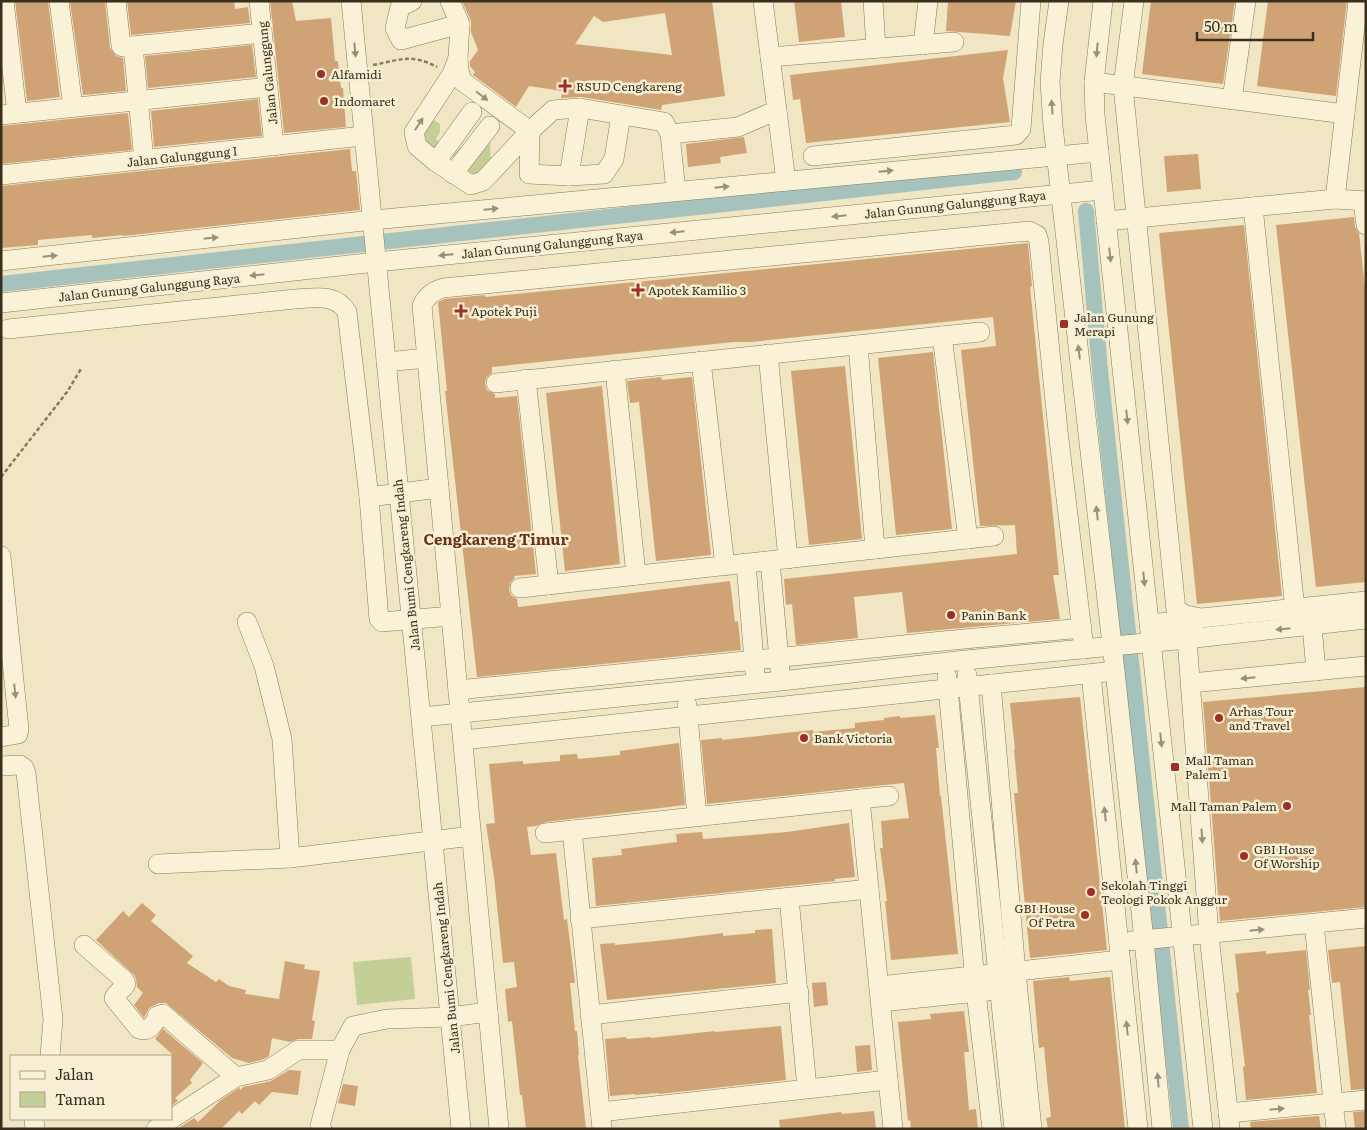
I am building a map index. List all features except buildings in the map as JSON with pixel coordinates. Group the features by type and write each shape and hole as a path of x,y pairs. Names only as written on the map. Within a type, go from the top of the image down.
{"street":[{"path":"4,1 9,114 268,87"},
{"path":"59,1 73,107"},
{"path":"116,1 128,46 139,100 144,160"},
{"name":"Jalan Galunggung","path":"259,1 274,146"},
{"name":"Jalan Bumi Cengkareng Indah","path":"351,1 461,1129"},
{"path":"412,1 400,7 395,28 401,40 460,24"},
{"path":"450,1 460,24 455,66 414,132 417,146 436,162 470,185 483,181 530,131 553,110 580,108 664,122 670,134 676,191"},
{"path":"755,1 772,113 786,181"},
{"path":"763,1 770,56 772,113"},
{"path":"873,1 876,48"},
{"path":"923,45 928,1"},
{"path":"813,156 1016,135 1021,129 1031,1"},
{"path":"1059,1 1050,82 1102,551 1116,646 1115,671 1148,939 1161,1120 1137,1122 1091,674"},
{"path":"1103,1 1094,82 1095,115 1176,937 1203,1129"},
{"path":"1134,1 1123,86 1176,610 1186,615 1201,618 1366,601"},
{"path":"1232,100 1246,1"},
{"path":"1335,199 1358,1"},
{"path":"128,46 262,33"},
{"path":"770,56 954,42"},
{"path":"455,66 459,70 462,81 530,131"},
{"path":"1094,82 1345,114"},
{"path":"569,176 580,108"},
{"path":"436,162 472,112"},
{"path":"670,134 738,127 772,113"},
{"path":"530,131 529,174 543,176 604,174 614,159 621,115"},
{"path":"453,174 490,126"},
{"name":"Jalan Galunggung I","path":"1,175 363,136"},
{"path":"957,141 961,165"},
{"path":"1,261 373,225 537,205 676,191 1099,152"},
{"path":"537,205 543,176"},
{"name":"Jalan Gunung Galunggung Raya","path":"1,303 292,271 376,258 493,250 1102,190"},
{"path":"1106,221 1335,199 1364,201 1366,225"},
{"path":"970,203 974,236"},
{"path":"1253,207 1295,609"},
{"path":"499,1129 422,306 429,294 443,288 497,282 1029,231 1037,235 1084,649"},
{"path":"493,250 497,282"},
{"path":"292,271 295,299"},
{"path":"1044,295 1072,292"},
{"path":"96,293 97,320"},
{"path":"8,330 295,299 323,298 335,300 342,304 347,312 369,497 379,619 382,622 451,616"},
{"path":"496,383 980,332"},
{"path":"942,336 968,539"},
{"path":"858,345 875,549"},
{"path":"768,354 779,560 779,657 799,704"},
{"path":"386,362 427,358"},
{"path":"701,361 725,566"},
{"path":"615,370 636,576"},
{"path":"526,379 549,585"},
{"path":"1058,431 1088,427"},
{"path":"369,497 439,488"},
{"path":"520,588 994,536"},
{"path":"1073,554 1102,551"},
{"path":"1,556 7,667 19,729 18,734 1,737"},
{"path":"746,563 756,684"},
{"path":"1147,637 1187,639 1366,619"},
{"path":"421,717 1116,646 1147,637 1179,621 1213,636"},
{"path":"247,622 264,666 282,739 290,858"},
{"path":"1312,626 1316,671"},
{"path":"458,690 1082,628"},
{"path":"964,639 1014,1129"},
{"path":"1187,639 1209,935 1229,1121 1334,1103 1366,1100"},
{"path":"944,641 975,984 992,1129"},
{"path":"1191,683 1366,666"},
{"path":"463,740 1115,671"},
{"path":"612,674 614,698"},
{"path":"991,684 1016,972 1032,1129"},
{"path":"686,691 697,817"},
{"path":"576,702 579,728"},
{"path":"1,766 20,765 26,773 53,1019 50,1055"},
{"path":"545,833 889,796"},
{"path":"860,799 893,1129"},
{"path":"572,830 601,1120 807,1088 888,1080"},
{"path":"158,864 290,858 472,836"},
{"path":"962,843 1004,839"},
{"path":"580,919 869,889"},
{"path":"789,898 807,1088"},
{"path":"880,994 998,982 1016,972 1119,951 1148,939 1209,935 1366,918"},
{"path":"1314,924 1336,1129"},
{"path":"84,945 124,980 126,984 114,998 139,1029 152,1027 156,1023 157,1016 163,1014 236,1077"},
{"path":"590,1014 799,992"},
{"path":"322,1129 320,1126 340,1050 353,1026 387,1019 450,1017 488,1012"},
{"path":"172,1119 236,1077 268,1070 298,1050 340,1050"},
{"path":"156,1129 170,1120"}],"path":[{"path":"357,68 384,63 395,58 418,59 455,66"},
{"path":"1,477 67,392 81,369"}],"green space":[{"path":"431,118 440,124 440,132 436,139 446,153 439,162 419,133"},
{"path":"490,141 491,164 471,178 450,162 454,158 453,155 461,147 469,150"},
{"path":"411,957 415,999 357,1005 353,962"}],"waterway":[{"path":"1,284 1014,172"},
{"path":"1086,211 1100,370 1181,1129"}],"place":[{"name":"Alfamidi","path":"321,74"},
{"name":"RSUD Cengkareng","path":"565,86"},
{"name":"Indomaret","path":"324,101"},
{"name":"Apotek Kamilio 3","path":"638,290"},
{"name":"Apotek Puji","path":"461,311"},
{"name":"Jalan Gunung Merapi","path":"1064,324"},
{"name":"Panin Bank","path":"951,615"},
{"name":"Arhas Tour and Travel","path":"1219,718"},
{"name":"Bank Victoria","path":"804,738"},
{"name":"Mall Taman Palem 1","path":"1175,767"},
{"name":"Mall Taman Palem","path":"1287,806"},
{"name":"GBI House Of Worship","path":"1244,856"},
{"name":"Sekolah Tinggi Teologi Pokok Anggur","path":"1091,892"},
{"name":"GBI House Of Petra","path":"1085,915"}],"district":[{"name":"Cengkareng Timur","path":"496,538"}]}
